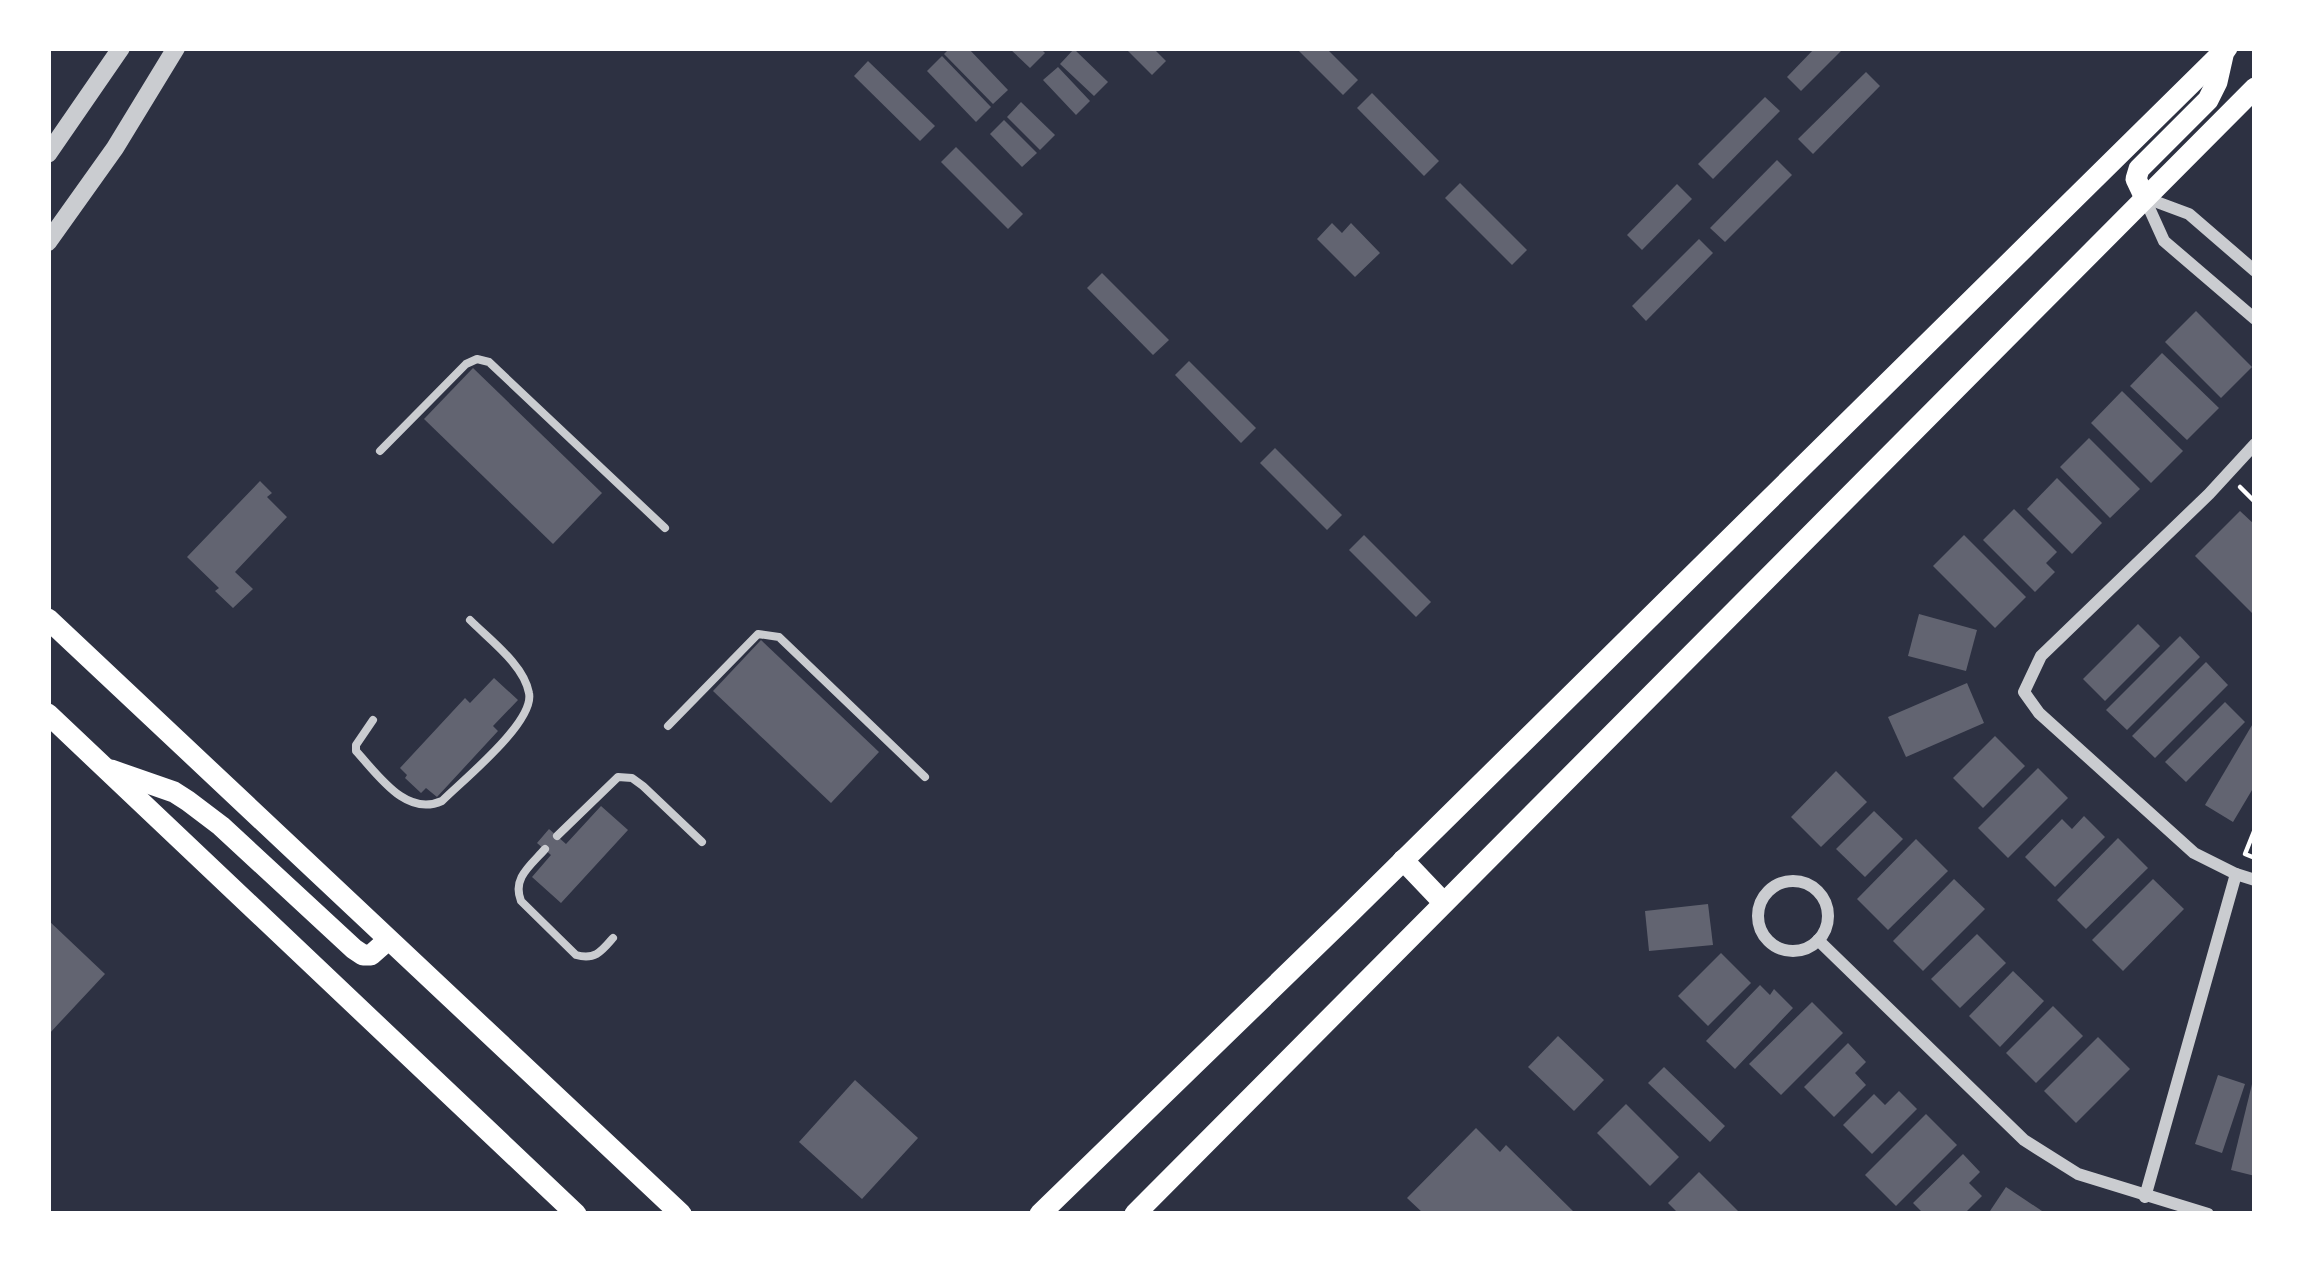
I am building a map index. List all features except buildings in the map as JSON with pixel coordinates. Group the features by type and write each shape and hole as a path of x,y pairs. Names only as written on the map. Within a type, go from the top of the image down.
{"main road":[{"path":"2145,198 2136,179 2139,169 2208,100 2225,49"},
{"path":"1040,1214 2225,49"},
{"path":"1135,1214 2255,88"},
{"path":"48,619 680,1214"},
{"path":"48,714 576,1214"},
{"path":"105,768 188,801 363,955 370,955 388,940"},
{"path":"1403,860 1443,902"}],"street":[{"path":"48,154 121,48"},
{"path":"48,242 115,148 176,48"},
{"path":"2145,198 2188,214 2255,271"},
{"path":"2145,198 2164,241 2255,319"},
{"path":"2255,444 2041,656 2024,692 2039,713 2194,853 2255,880"},
{"path":"2145,1196 2236,874"},
{"path":"1793,881 1804,883 1822,898 1828,920 1818,940 1809,947 1786,950 1767,939 1761,930 1759,907 1772,888 1793,881"},
{"path":"1818,940 2024,1140 2078,1174 2208,1214"}],"lane":[{"path":"380,452 466,364 477,359 489,362 665,529"},
{"path":"373,720 356,751 402,797 415,806 430,807 442,801 518,727 530,708 529,690 517,668 470,620"},
{"path":"668,726 758,634 778,638 925,777"},
{"path":"557,836 618,777 643,785 702,842"},
{"path":"544,850 518,879 520,901 576,955 598,955 613,938"}],"path":[{"path":"2255,829 2245,854 2255,857"}]}
